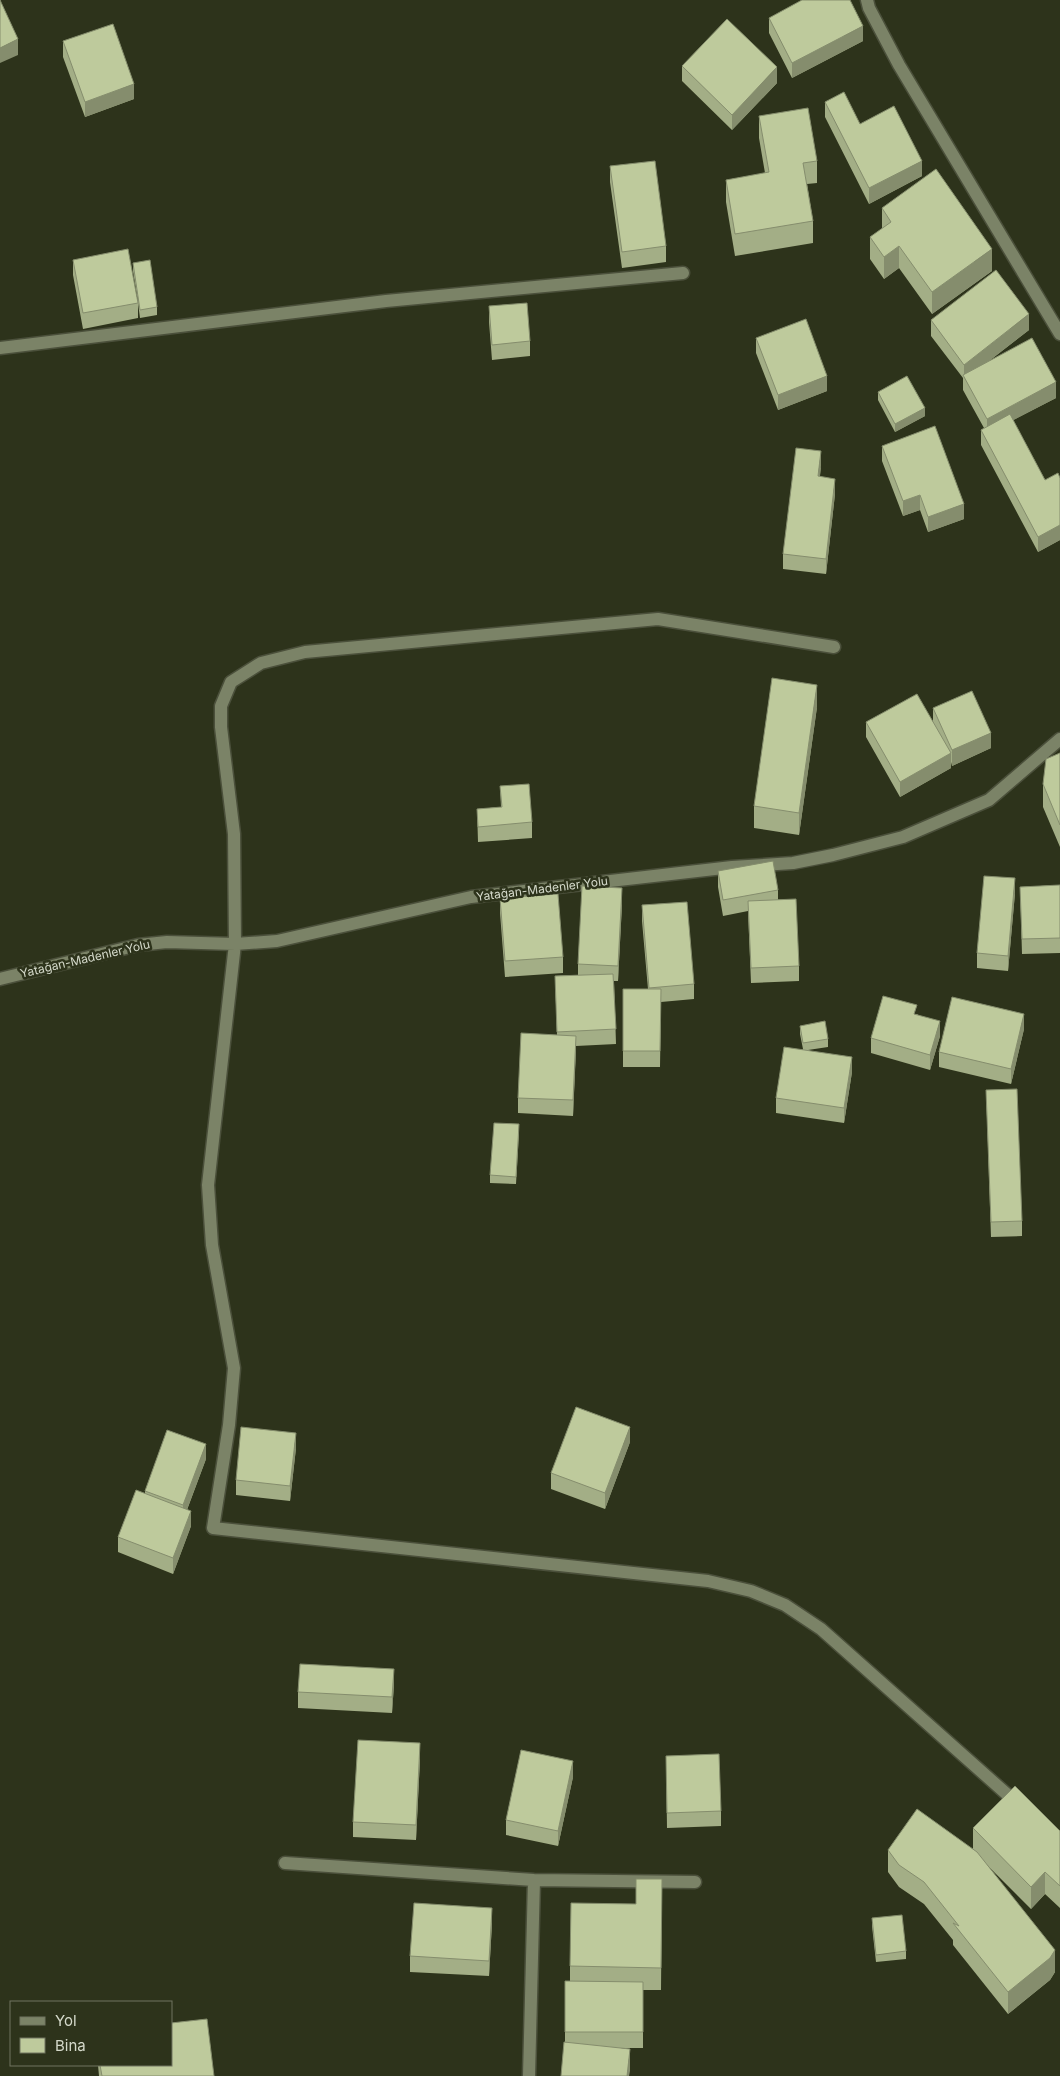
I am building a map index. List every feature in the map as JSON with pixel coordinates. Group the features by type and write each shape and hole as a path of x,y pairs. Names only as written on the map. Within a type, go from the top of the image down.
{"street":[{"path":"867,0 869,8 899,65 1060,334"},
{"path":"0,348 376,302 684,273"},
{"path":"834,647 658,619 305,652 261,663 231,682 221,706 221,727 234,834 235,944 208,1185 212,1246 234,1368 229,1425 213,1528 708,1581 751,1591 785,1605 821,1629 1030,1815"},
{"name":"Yatağan-Madenler Yolu","path":"0,979 138,945 167,942 235,944 277,941 471,897 732,867 793,863 833,855 903,837 989,800 1060,739"},
{"path":"285,1863 534,1880 696,1882"},
{"path":"529,2076 534,1880"}],"building":[{"path":"0,0 18,39 0,48"},
{"path":"802,0 850,0 863,26 792,63 769,18"},
{"path":"727,19 777,67 732,115 682,66"},
{"path":"113,24 134,84 85,102 63,41"},
{"path":"844,92 860,124 894,106 922,161 869,188 825,102"},
{"path":"808,108 817,161 803,163 813,221 735,234 726,180 769,172 759,116"},
{"path":"655,161 666,246 622,252 610,166"},
{"path":"936,169 992,249 932,292 899,246 884,257 870,237 891,222 882,208"},
{"path":"128,249 138,303 83,313 73,260"},
{"path":"150,260 157,307 140,310 133,263"},
{"path":"996,270 1029,314 964,365 931,320"},
{"path":"527,303 530,341 492,345 489,306"},
{"path":"806,319 827,376 778,395 756,338"},
{"path":"1032,338 1056,382 987,419 963,375"},
{"path":"907,376 925,408 895,424 878,392"},
{"path":"1010,414 1045,480 1058,473 1060,478 1060,525 1038,537 981,430"},
{"path":"935,426 964,504 928,517 920,495 903,501 882,446"},
{"path":"796,448 821,451 818,476 835,479 826,559 783,554"},
{"path":"772,678 817,685 799,813 754,806"},
{"path":"972,691 991,733 952,750 933,708"},
{"path":"917,694 951,753 900,782 866,722"},
{"path":"1060,753 1060,825 1043,784 1046,759"},
{"path":"529,784 532,822 478,827 477,809 502,807 500,786"},
{"path":"773,861 778,890 723,900 718,871"},
{"path":"984,876 1015,878 1008,956 977,953"},
{"path":"1060,885 1060,938 1022,939 1020,887"},
{"path":"582,886 622,888 618,966 578,964"},
{"path":"558,894 563,957 505,961 500,898"},
{"path":"796,899 799,966 751,968 748,901"},
{"path":"687,902 694,984 649,988 642,905"},
{"path":"613,974 616,1029 557,1032 555,976"},
{"path":"623,989 661,989 660,1051 623,1051"},
{"path":"883,996 917,1005 914,1014 940,1021 930,1055 871,1038"},
{"path":"952,997 1024,1014 1011,1069 939,1052"},
{"path":"825,1021 828,1039 803,1043 800,1026"},
{"path":"521,1033 576,1036 573,1100 518,1098"},
{"path":"784,1047 852,1057 844,1108 776,1098"},
{"path":"1017,1089 1022,1221 991,1222 986,1090"},
{"path":"494,1123 519,1124 516,1177 490,1175"},
{"path":"576,1407 630,1427 605,1493 551,1473"},
{"path":"241,1427 296,1433 290,1486 236,1480"},
{"path":"167,1430 206,1444 183,1505 145,1491"},
{"path":"136,1490 191,1511 173,1558 118,1537"},
{"path":"300,1664 394,1669 392,1697 298,1692"},
{"path":"358,1740 420,1743 416,1825 353,1822"},
{"path":"521,1750 573,1761 558,1831 506,1820"},
{"path":"719,1754 721,1811 667,1813 666,1756"},
{"path":"1015,1786 1060,1831 1060,1886 1045,1872 1031,1887 973,1828"},
{"path":"917,1809 977,1852 1055,1950 1050,1958 1008,1992 953,1923 959,1926 924,1882 899,1865 888,1850"},
{"path":"636,1879 662,1879 661,1968 570,1966 571,1903 636,1904"},
{"path":"414,1903 492,1908 489,1961 410,1956"},
{"path":"902,1915 906,1951 876,1955 872,1918"},
{"path":"565,1981 643,1982 643,2032 565,2032"},
{"path":"207,2019 214,2076 102,2076 100,2066 172,2066 172,2023"},
{"path":"564,2042 630,2049 627,2076 561,2076"}]}
